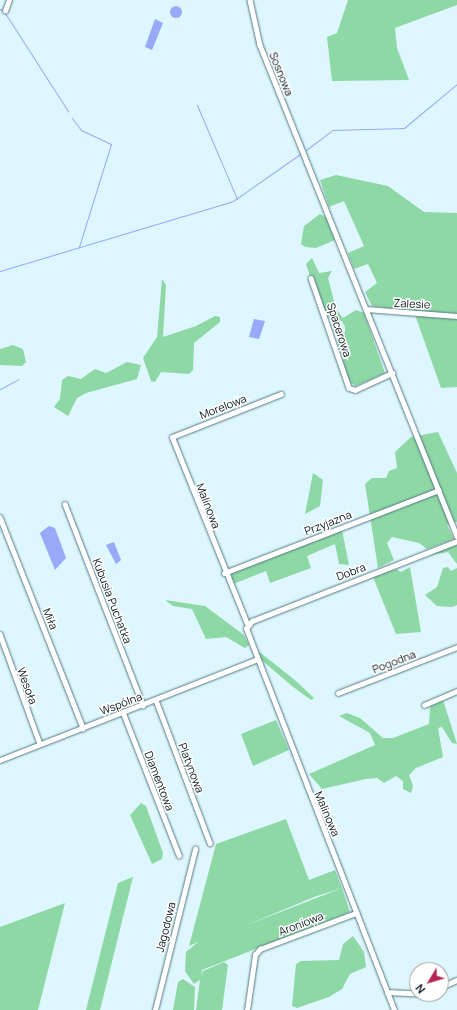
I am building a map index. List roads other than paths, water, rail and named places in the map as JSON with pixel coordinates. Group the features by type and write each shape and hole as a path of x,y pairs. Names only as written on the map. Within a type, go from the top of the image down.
{"street":[{"path":"5,11 9,0"},
{"name":"Sosnowa","path":"250,0 260,45 457,536"},
{"name":"Spacerowa","path":"311,278 349,388 354,390 392,373"},
{"name":"Zalesie","path":"366,309 457,316"},
{"name":"Morelowa","path":"172,437 281,394"},
{"name":"Malinowa","path":"172,437 224,573 247,624 255,660 394,1010"},
{"name":"Przyjazna","path":"224,573 438,490"},
{"name":"Kubusia Puchatka","path":"65,504 143,704"},
{"name":"Miła","path":"0,517 83,728"},
{"name":"Dobra","path":"247,624 252,620 457,541"},
{"name":"Wesoła","path":"0,634 40,744"},
{"name":"Pogodna","path":"338,693 457,647"},
{"name":"Wspólna","path":"0,760 255,660"},
{"path":"424,705 457,691"},
{"name":"Platynowa","path":"156,700 210,843"},
{"name":"Diamentowa","path":"123,712 178,855"},
{"name":"Jagodowa","path":"156,1010 195,849"},
{"name":"Aroniowa","path":"247,1010 255,955 263,947 356,913"},
{"path":"387,992 409,993"}],"water":[{"path":"174,6 178,6 182,12 178,18 174,18 170,14 170,10"},
{"path":"155,19 163,23 152,50 145,47"},
{"path":"254,319 265,321 259,339 249,337"},
{"path":"49,526 55,528 66,558 55,570 40,533"},
{"path":"114,542 121,560 116,564 106,545"}],"waterway":[{"path":"5,13 68,111"},
{"path":"306,150 333,130 404,128 457,84"},
{"path":"197,105 237,199"},
{"path":"72,118 81,130 111,144 79,247"},
{"path":"0,271 233,201 300,154"},
{"path":"0,389 19,379"}]}
